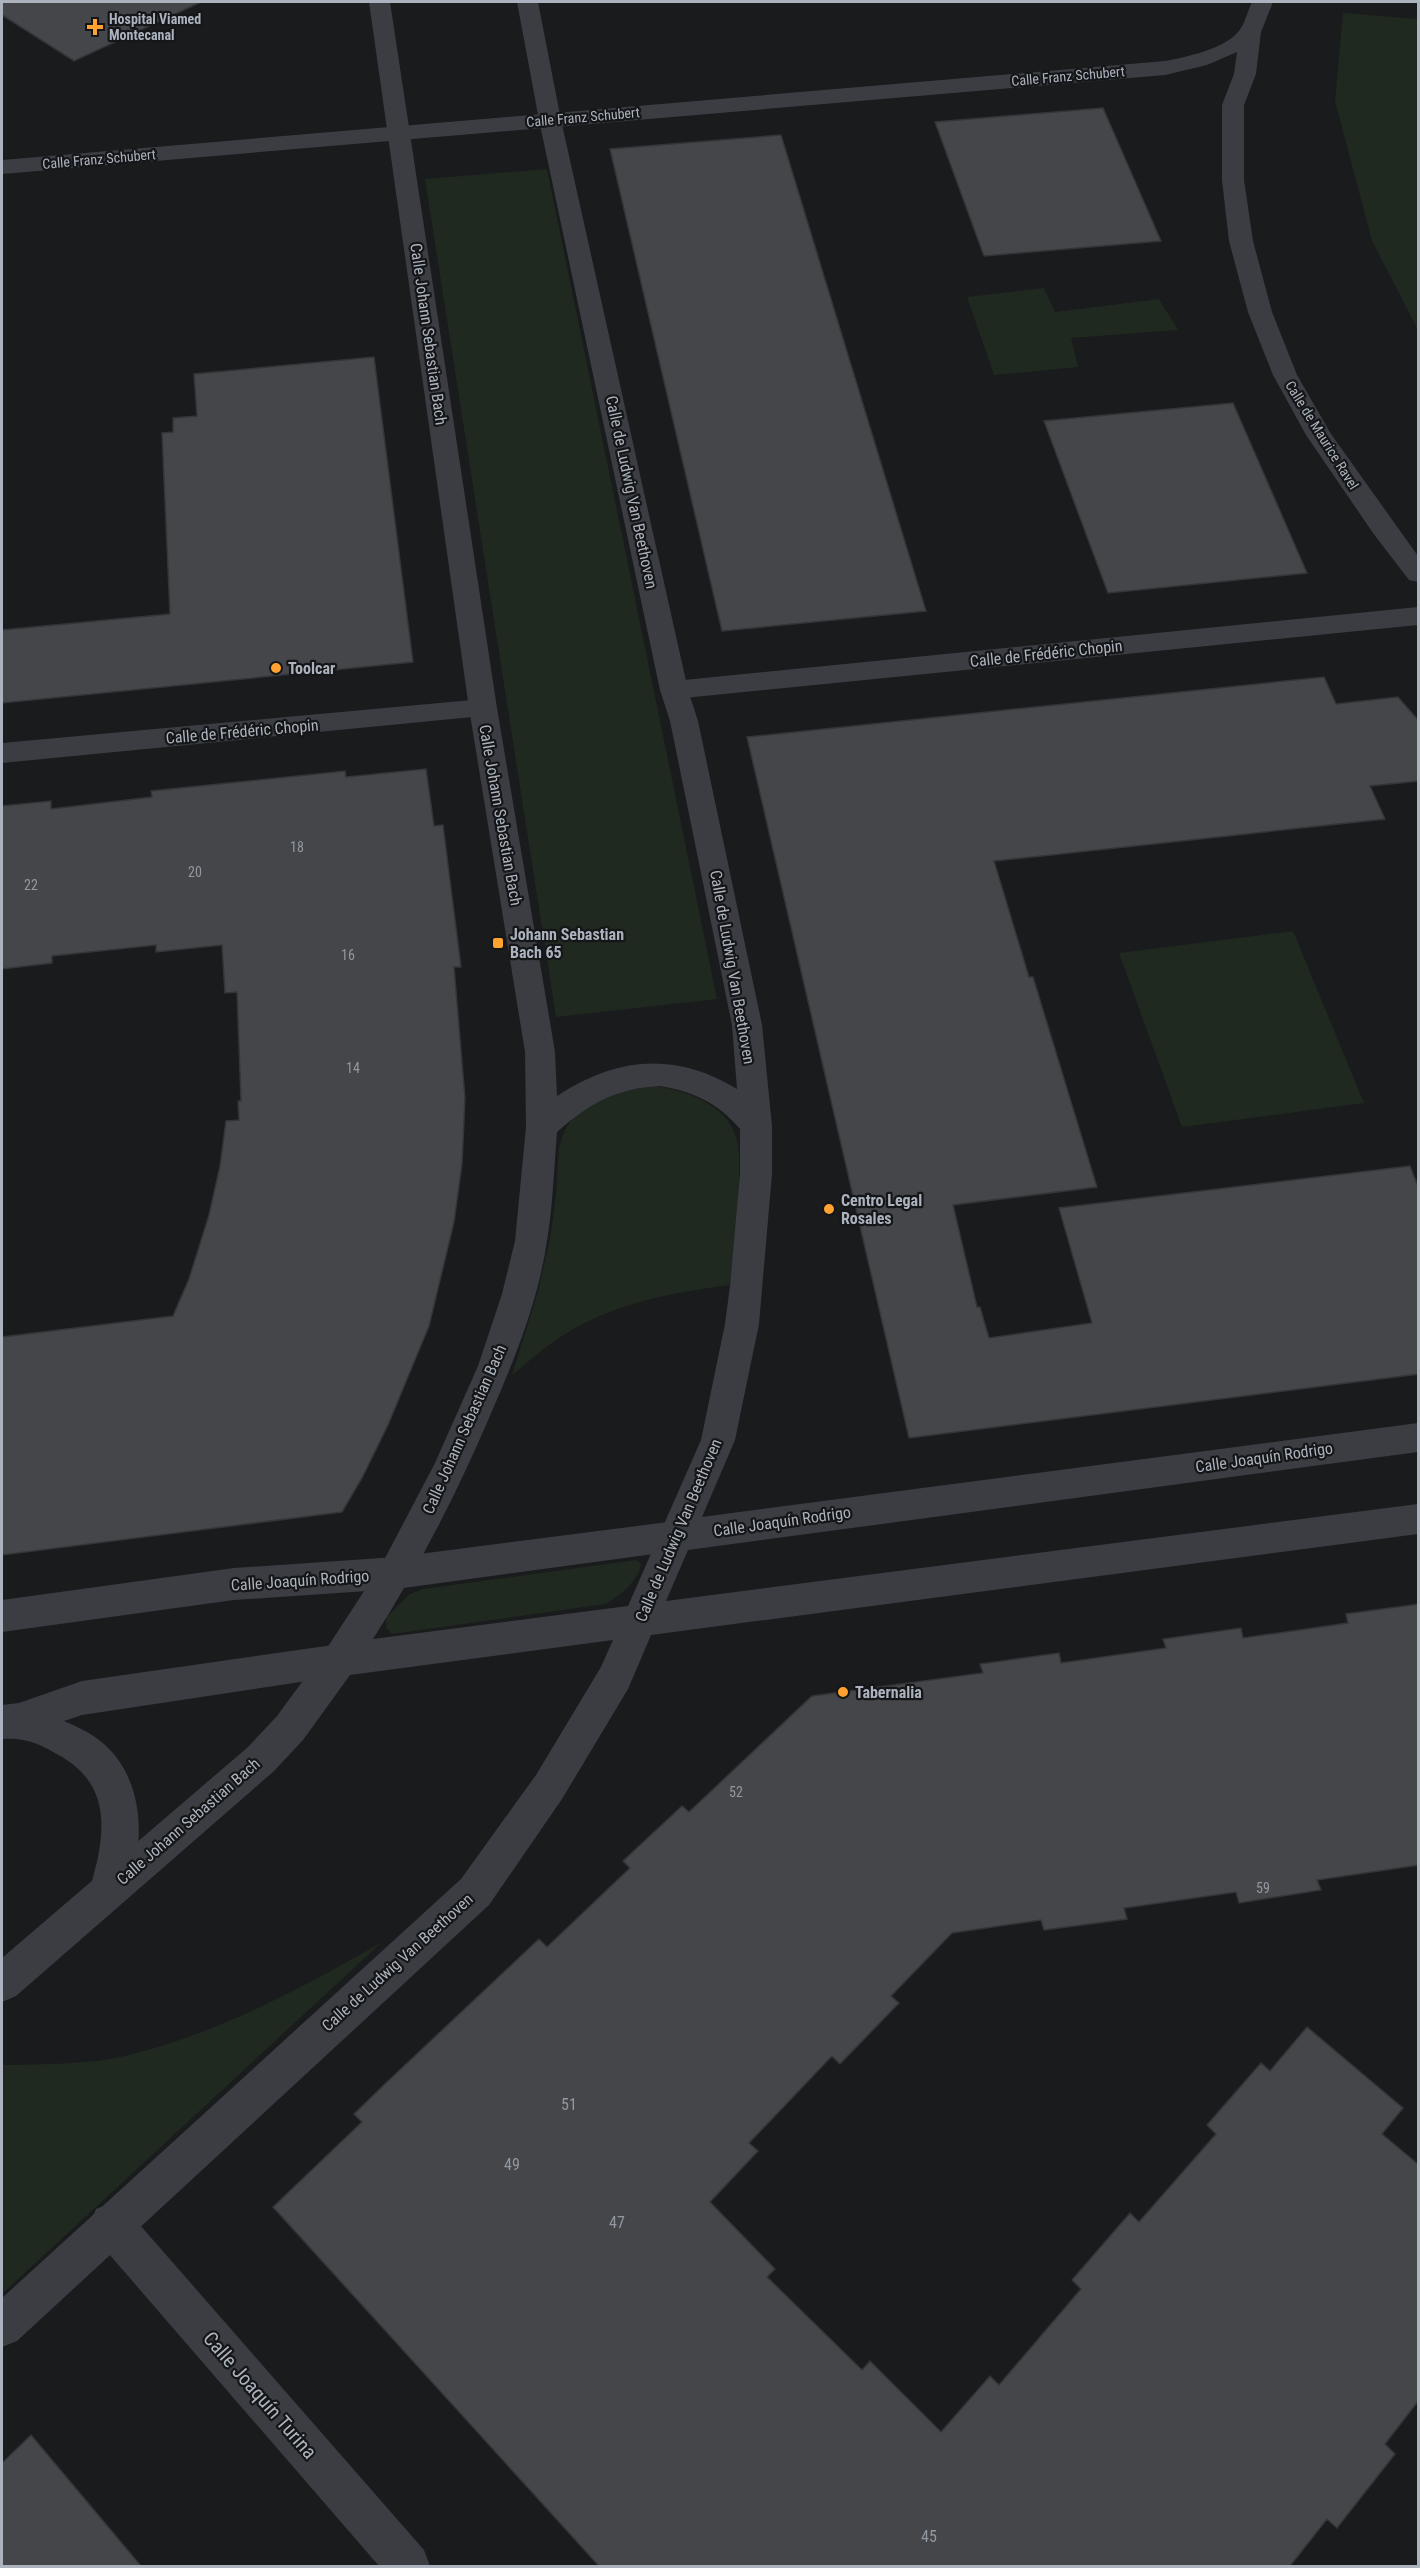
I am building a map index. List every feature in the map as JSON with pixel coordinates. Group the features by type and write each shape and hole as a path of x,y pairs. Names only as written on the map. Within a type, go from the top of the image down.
{"street":[{"name":"Calle Johann Sebastian Bach","path":"2,1983 261,1759 290,1728 340,1660 396,1573 450,1468 495,1366 519,1294 531,1241 542,1126 540,1052 483,708 379,2"},
{"name":"Calle de Ludwig Van Beethoven","path":"2,2326 475,1892 554,1777 615,1677 641,1619 652,1586 718,1440 742,1324 755,1185 756,1126 745,1014 684,721 674,690 550,120 527,2"},
{"name":"Calle de Maurice Ravel","path":"1262,2 1250,32 1245,74 1233,105 1233,180 1240,241 1260,312 1285,375 1319,435 1382,527 1419,573"},
{"name":"Calle Franz Schubert","path":"2,167 1165,68 1211,58 1232,47 1250,32"},
{"name":"Calle Franz Schubert","path":"1165,68 1209,78 1229,95 1233,105"},
{"name":"Calle de Frédéric Chopin","path":"674,690 1419,616"},
{"name":"Calle de Frédéric Chopin","path":"2,753 483,708"},
{"path":"542,1126 586,1090 631,1076 655,1074 683,1077 713,1088 736,1104 756,1126"},
{"name":"Calle Joaquín Rodrigo","path":"2,1616 234,1584 396,1573 1419,1437"},
{"path":"10,1721 82,1698 340,1660 641,1619 863,1594 1419,1519"},
{"path":"10,1721 74,1745 92,1757 107,1776 119,1808 121,1828 118,1858 110,1889"},
{"name":"Calle Joaquín Turina","path":"111,2224 408,2566"}],"green space":[{"path":"1343,13 1418,19 1418,330 1372,241 1335,101"},
{"path":"547,169 717,999 556,1017 425,179"},
{"path":"1044,288 1055,312 1159,299 1178,330 1071,338 1078,367 994,375 967,297"},
{"path":"1293,931 1364,1103 1182,1127 1119,953"},
{"path":"654,1086 690,1095 714,1107 731,1125 736,1137 739,1155 739,1188 730,1285 663,1296 599,1316 559,1338 512,1375 537,1295 550,1239 559,1147 564,1132 572,1118 608,1094"},
{"path":"636,1560 641,1564 636,1577 606,1604 392,1634 386,1627 386,1617 410,1594 423,1589"},
{"path":"382,1942 2,2294 2,2065 98,2061 163,2045 228,2022 259,2008"}],"building":[{"name":"Hospital Viamed Montecanal","path":"2,2 201,2 74,61 2,15"},
{"path":"1103,108 1161,241 984,256 935,122"},
{"path":"781,135 926,611 722,631 610,149"},
{"path":"374,357 413,662 2,703 2,630 170,614 162,433 173,432 173,418 197,416 194,374"},
{"path":"1233,403 1307,573 1108,593 1044,421"},
{"path":"1324,677 1336,704 1398,697 1419,721 1419,781 1370,786 1385,819 994,861 1029,977 1033,977 1097,1187 953,1205 977,1307 980,1307 989,1338 1092,1323 1059,1208 1410,1166 1419,1189 1419,1374 909,1438 747,737"},
{"path":"426,769 434,826 443,825 461,967 454,967 465,1098 462,1164 454,1222 429,1326 388,1425 362,1478 342,1512 2,1555 2,1337 173,1316 189,1279 209,1215 220,1166 226,1121 239,1120 238,1101 241,1101 237,992 225,993 222,945 156,952 156,945 52,956 52,963 2,969 2,806 51,801 51,809 152,797 151,791 345,771 346,777"},
{"path":"1419,1604 1419,1865 1317,1880 1321,1890 1239,1903 1236,1892 1124,1908 1127,1919 1044,1930 1041,1920 952,1933 891,1996 899,2003 840,2064 832,2056 749,2143 758,2151 710,2202 775,2269 767,2277 862,2370 870,2361 941,2432 990,2376 999,2385 1081,2289 1072,2280 1130,2213 1139,2222 1216,2134 1207,2125 1261,2063 1270,2071 1307,2027 1403,2108 1382,2134 1419,2165 1419,2400 1385,2444 1395,2454 1337,2528 1327,2519 1290,2566 599,2566 273,2207 362,2122 354,2114 387,2082 539,1939 547,1947 630,1868 623,1861 682,1806 689,1812 812,1696 983,1673 980,1664 1059,1653 1061,1663 1166,1648 1163,1639 1241,1628 1243,1638 1348,1623 1346,1614"},
{"path":"31,2435 141,2566 2,2566 2,2463"}],"place":[{"name":"Hospital Viamed Montecanal","path":"95,27"},
{"name":"Toolcar","path":"276,668"},
{"name":"Johann Sebastian Bach 65","path":"498,943"},
{"name":"Centro Legal Rosales","path":"829,1209"},
{"name":"Tabernalia","path":"843,1692"}]}
